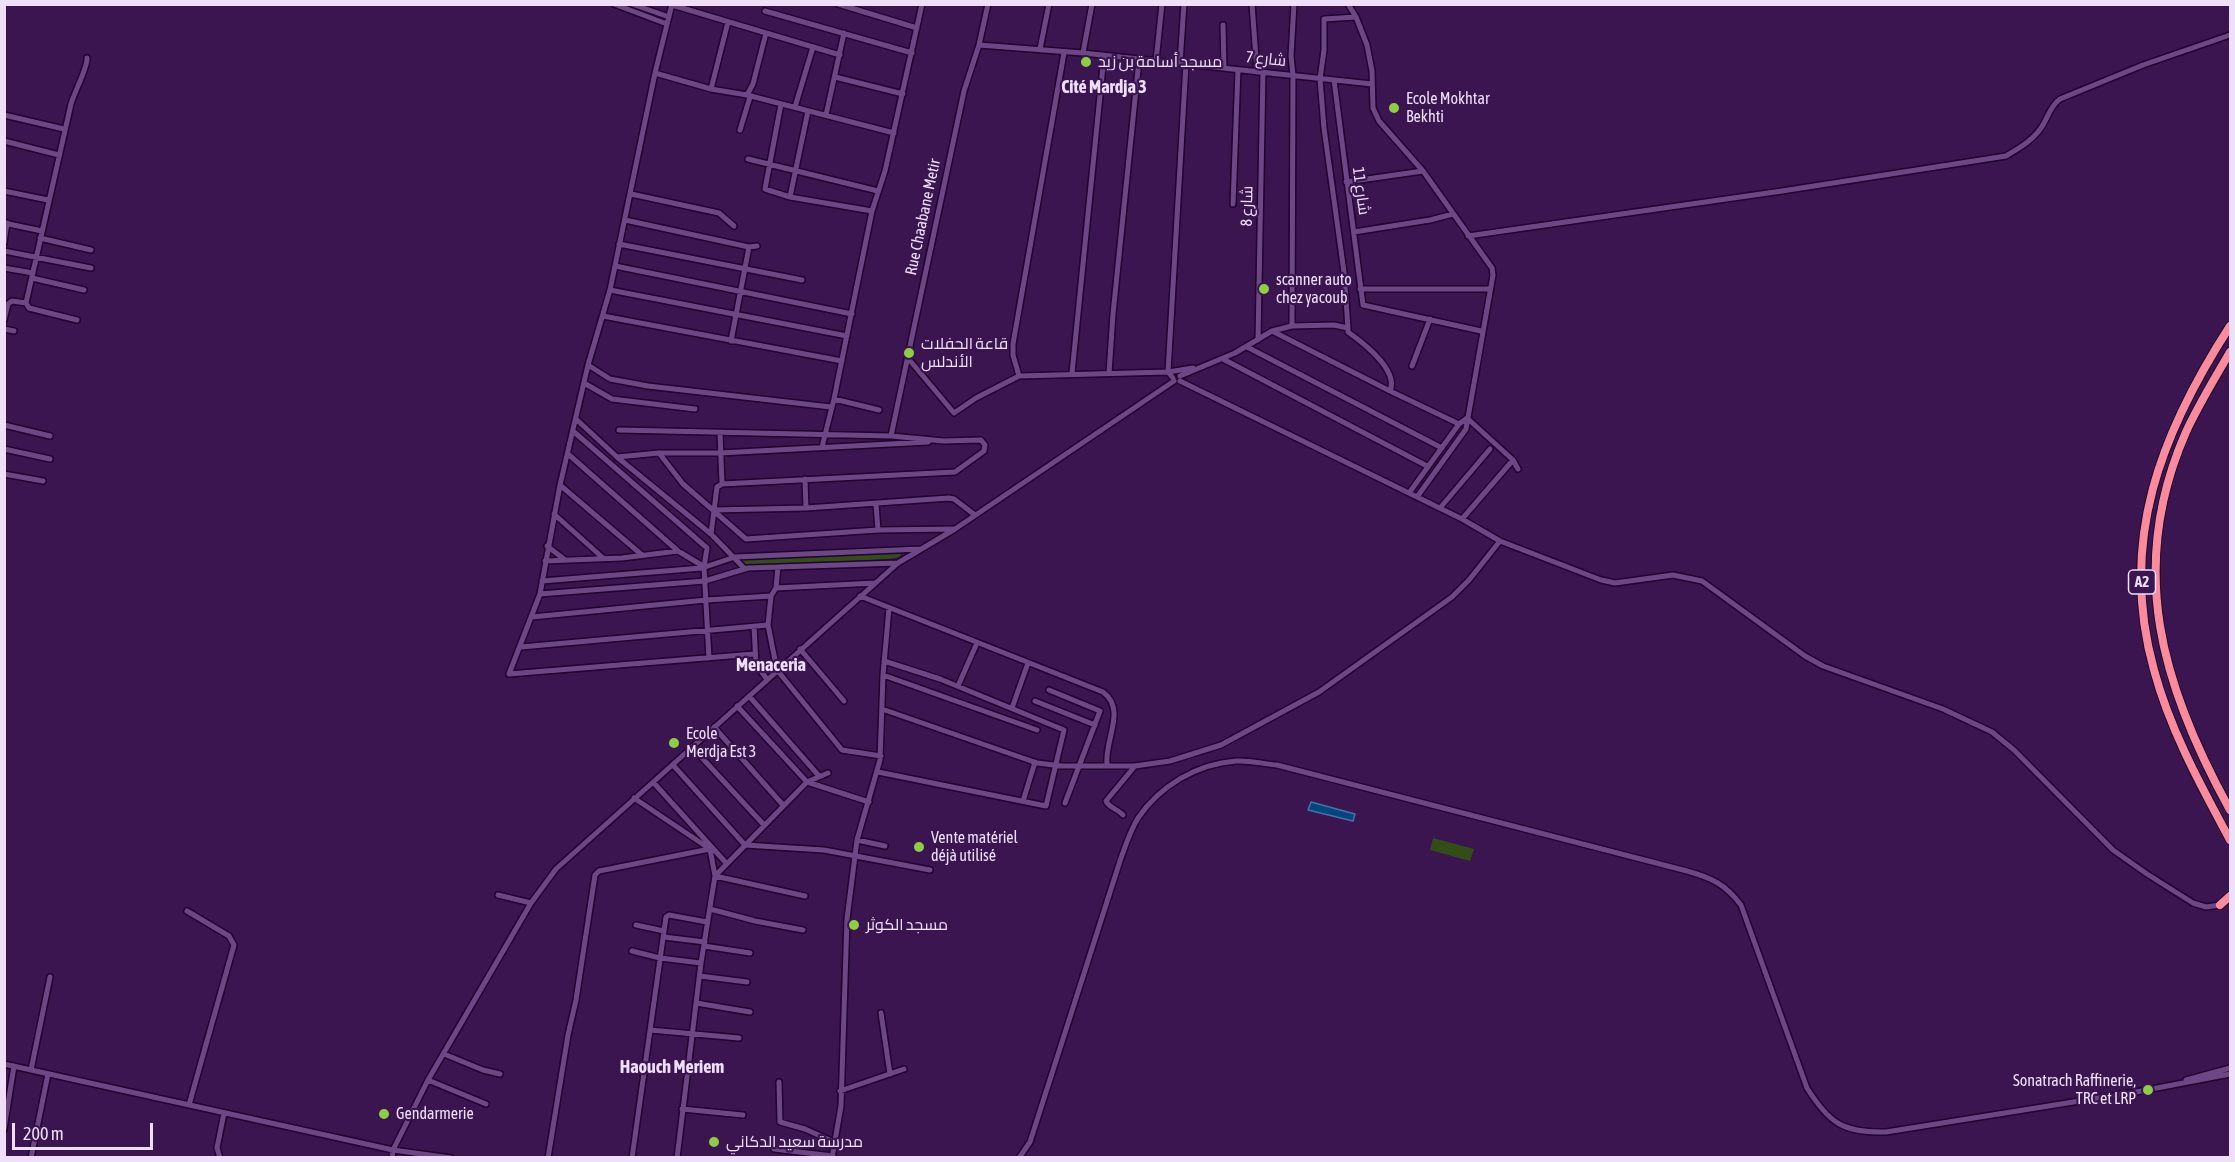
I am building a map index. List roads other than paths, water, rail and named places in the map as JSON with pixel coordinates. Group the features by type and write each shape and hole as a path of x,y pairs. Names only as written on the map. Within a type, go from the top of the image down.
{"highway":[{"name":"A2","path":"2230,326 2186,401 2159,463 2147,515 2142,575 2147,640 2162,697 2195,772 2230,840"},
{"name":"A2","path":"2230,352 2200,403 2175,462 2159,520 2155,557 2158,619 2177,697 2191,734 2230,810"},
{"path":"2220,905 2230,896"},
{"path":"2220,905 2230,905"}],"street":[{"path":"614,4 667,24"},
{"path":"632,4 669,17"},
{"path":"837,4 917,28"},
{"path":"822,447 872,211 894,133 922,4"},
{"name":"Rue Chaabane Metir","path":"891,436 964,91 979,45 988,4"},
{"path":"1040,49 1049,4"},
{"path":"1083,53 1092,4"},
{"path":"1156,61 1162,4"},
{"path":"1168,372 1184,4"},
{"name":"شارع 8","path":"1252,4 1260,72 1258,340"},
{"path":"1292,326 1293,75 1291,57 1294,4"},
{"path":"1348,4 1367,45 1372,71 1373,108 1379,121 1423,171 1492,268 1479,361 1464,434 1417,497"},
{"path":"754,654 509,674 540,594 560,484 588,365 610,290 655,73 672,5 840,55"},
{"path":"765,12 912,53"},
{"path":"1356,17 1324,19 1324,50 1320,79 1324,128 1344,272 1348,332 1377,356 1392,380 1390,391"},
{"path":"711,89 728,22"},
{"path":"1223,25 1224,68"},
{"path":"740,130 766,33"},
{"path":"826,115 844,33"},
{"path":"1468,236 2006,156 2034,137 2054,103 2060,99 2143,65 2230,36"},
{"name":"شارع 7","path":"979,45 1083,53 1372,84"},
{"path":"795,107 813,47"},
{"path":"1019,376 1013,355 1013,344 1064,52"},
{"path":"1072,373 1104,56"},
{"path":"77,320 29,308 26,303 64,129 79,80 86,68 87,58"},
{"path":"1109,373 1138,60"},
{"path":"1233,204 1238,70"},
{"path":"655,73 711,89 795,107 894,133"},
{"path":"834,77 903,94"},
{"name":"شارع 11","path":"1334,80 1363,305 1430,319"},
{"path":"781,104 765,189 790,197 872,211"},
{"path":"790,197 808,111"},
{"path":"4,115 64,129"},
{"path":"4,141 59,155"},
{"path":"748,159 878,191"},
{"path":"1346,182 1423,171"},
{"path":"4,191 48,200"},
{"path":"631,194 719,213 734,226"},
{"path":"1354,232 1453,214"},
{"path":"625,220 749,247 757,246"},
{"path":"4,243 6,223 42,231"},
{"path":"40,238 91,250"},
{"path":"619,244 802,280"},
{"path":"731,341 749,247"},
{"path":"4,250 91,268"},
{"path":"615,266 852,314"},
{"path":"4,268 84,290"},
{"path":"1360,289 1490,289"},
{"path":"610,290 847,336"},
{"path":"4,320 10,302 26,303"},
{"path":"603,316 842,361"},
{"path":"1412,366 1430,319 1482,331"},
{"path":"392,1158 393,1150 428,1080 531,903 556,869 898,563 954,529 1177,379 1247,347 1272,331 1292,326 1334,325 1348,328"},
{"path":"4,329 14,331"},
{"path":"1272,331 1459,424"},
{"path":"1247,347 1442,448"},
{"path":"907,357 954,413 976,398 1019,376 1168,372 1204,367"},
{"path":"1223,359 1427,466"},
{"path":"588,365 610,379 648,386 831,407"},
{"path":"1168,372 1177,379 1462,519 1500,541 1615,584 1673,574 1702,581 1798,651 1823,666 1942,709 1992,732 2014,750 2113,850 2193,903 2200,906 2220,905"},
{"path":"584,383 612,399 695,409"},
{"path":"834,399 879,410"},
{"path":"1409,493 1459,424 1467,418"},
{"path":"1467,418 1514,460 1518,469"},
{"path":"576,419 617,457 711,534 735,556 744,568"},
{"path":"4,425 50,435"},
{"path":"619,430 891,436 944,441"},
{"path":"573,431 707,548 704,567 709,658"},
{"path":"720,433 722,484"},
{"path":"617,457 659,453 720,453 884,446 944,441 981,440 985,445 984,451 955,472 722,484 717,488 711,534"},
{"path":"4,449 50,459"},
{"path":"1440,508 1490,449"},
{"path":"659,453 683,484 746,539 878,530 954,529"},
{"path":"568,454 678,551 704,567"},
{"path":"1462,519 1514,460"},
{"path":"4,474 43,481"},
{"path":"805,479 806,508"},
{"path":"560,484 642,555"},
{"path":"714,510 806,508 949,498 975,515"},
{"path":"876,504 878,530"},
{"path":"554,514 603,558"},
{"path":"882,709 1035,762 1078,767 1135,766 1170,761 1221,745 1319,692 1452,597 1469,580 1500,541"},
{"path":"548,546 564,559"},
{"path":"542,581 704,567 735,556 922,549"},
{"path":"545,561 678,551"},
{"path":"540,594 705,581 744,568 898,563"},
{"path":"778,567 776,588 771,596 768,625 777,670 842,750 881,756"},
{"path":"776,588 875,583"},
{"path":"532,617 771,596"},
{"path":"860,596 1103,692 1110,697 1115,707 1107,765"},
{"path":"774,1149 832,1157 836,1143 839,1122 847,919 857,840 881,756 883,675 889,608"},
{"path":"521,647 768,625"},
{"path":"754,626 756,666 767,679"},
{"path":"958,686 977,643"},
{"path":"800,649 844,701"},
{"path":"878,772 1046,806 1064,730 958,686 884,661"},
{"path":"1012,708 1028,663"},
{"path":"883,675 1037,730"},
{"path":"1049,690 1100,711 1065,803"},
{"path":"749,696 819,776"},
{"path":"1035,701 1095,725"},
{"path":"737,706 807,783 869,802"},
{"path":"714,727 783,806"},
{"path":"693,747 764,825"},
{"path":"1019,1158 1030,1142 1120,861 1137,820 1151,801 1173,783 1204,766 1237,760 1278,765 1687,871 1717,882 1729,890 1741,905 1807,1088 1832,1121 1850,1128 1868,1132 1886,1132 2230,1074"},
{"path":"1023,801 1035,762"},
{"path":"673,765 745,845 824,850 930,870"},
{"path":"1123,815 1119,810 1108,805 1106,801 1135,766"},
{"path":"715,876 807,783 828,773"},
{"path":"653,782 727,864"},
{"path":"634,798 710,849 715,876 701,963 677,1158"},
{"path":"857,840 885,846"},
{"path":"548,1158 595,875 599,871 710,849"},
{"path":"715,876 805,896"},
{"path":"498,895 531,903"},
{"path":"710,909 803,930"},
{"path":"187,911 229,936 234,945 189,1105"},
{"path":"632,1158 668,915 707,922"},
{"path":"636,925 664,934 750,953"},
{"path":"632,951 660,958 701,963"},
{"path":"700,976 747,982"},
{"path":"31,1070 50,978"},
{"path":"696,1003 750,1012"},
{"path":"881,1013 890,1074"},
{"path":"650,1030 739,1038"},
{"path":"444,1054 483,1070 501,1074"},
{"path":"4,1064 393,1150 451,1158"},
{"path":"4,1129 14,1066"},
{"path":"2167,1086 2230,1068"},
{"path":"840,1091 904,1069"},
{"path":"31,1158 48,1074"},
{"path":"428,1080 486,1104"},
{"path":"779,1082 780,1122 805,1129 836,1143"},
{"path":"682,1109 743,1114"},
{"path":"220,1158 217,1149 225,1113"}],"water":[{"path":"1311,802 1355,814 1353,821 1308,810"}],"place":[{"name":"مسجد أسامة بن زيد","path":"1086,62"},
{"name":"Ecole Mokhtar Bekhti","path":"1394,108"},
{"name":"scanner auto chez yacoub","path":"1264,289"},
{"name":"قاعة الحفلات الأندلس","path":"909,353"},
{"name":"Ecole Merdja Est 3","path":"674,743"},
{"name":"Vente matériel déjà utilisé","path":"919,847"},
{"name":"مسجد الكوثر","path":"854,925"},
{"name":"Sonatrach Raffinerie, TRC et LRP","path":"2148,1090"},
{"name":"Gendarmerie","path":"384,1114"},
{"name":"مدرسة سعيد الدكاني","path":"714,1142"}],"district":[{"name":"Cité Mardja 3","path":"1104,87"},
{"name":"Menaceria","path":"771,665"},
{"name":"Haouch Meriem","path":"672,1067"}]}
